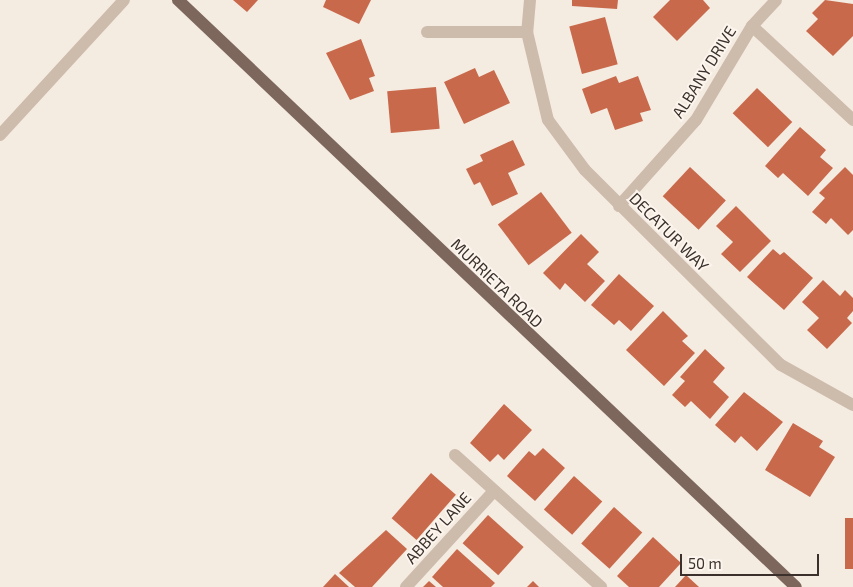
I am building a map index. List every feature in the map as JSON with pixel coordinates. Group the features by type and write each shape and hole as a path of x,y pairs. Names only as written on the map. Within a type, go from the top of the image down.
{"main road":[{"name":"MURRIETA ROAD","path":"178,0 796,587"}],"street":[{"path":"0,135 124,0"},
{"name":"DECATUR WAY","path":"530,0 527,32 548,120 585,170 619,206 781,365 853,405"},
{"name":"ALBANY DRIVE","path":"619,206 696,120 752,26 776,0"},
{"path":"752,26 853,120"},
{"path":"427,32 527,32"},
{"path":"455,455 493,492 601,587"},
{"name":"ABBEY LANE","path":"406,587 493,492"}],"building":[{"path":"233,0 258,0 247,12"},
{"path":"326,0 371,0 359,24 323,7"},
{"path":"572,0 618,0 617,9 572,6"},
{"path":"670,0 703,0 710,8 677,41 653,17"},
{"path":"825,0 853,4 853,36 833,56 806,31 818,19 812,13"},
{"path":"605,17 618,64 582,74 569,27"},
{"path":"361,39 375,76 369,78 374,91 350,100 326,53"},
{"path":"475,68 479,77 494,70 510,103 464,124 444,82"},
{"path":"616,76 619,83 638,76 651,110 640,113 643,121 615,130 607,108 591,114 582,89"},
{"path":"436,87 440,129 391,133 387,91"},
{"path":"757,88 792,122 768,147 733,113"},
{"path":"800,127 826,150 820,157 833,168 808,196 783,173 778,178 765,166"},
{"path":"513,140 525,165 508,173 518,194 492,206 480,182 474,185 466,169 483,161 480,155"},
{"path":"690,167 726,200 699,230 663,196"},
{"path":"845,167 853,175 853,230 848,235 831,218 826,224 812,212 825,198 819,193"},
{"path":"541,192 572,233 529,265 498,224"},
{"path":"736,206 771,241 740,272 721,254 733,242 716,226"},
{"path":"581,234 599,252 587,264 605,281 585,302 565,283 560,290 543,273"},
{"path":"773,249 780,255 784,252 813,278 784,310 747,277"},
{"path":"619,274 654,306 631,331 619,320 614,325 591,305"},
{"path":"823,280 840,296 845,290 853,298 853,311 847,318 852,323 827,349 807,330 819,318 802,302"},
{"path":"663,311 688,336 682,341 695,353 664,386 626,350"},
{"path":"705,349 725,368 713,382 729,397 710,419 691,401 685,407 672,395 685,381 680,377"},
{"path":"744,392 783,422 757,451 741,436 735,443 715,425"},
{"path":"504,404 532,430 504,460 498,454 490,462 470,443"},
{"path":"793,423 823,441 819,447 835,457 810,497 765,470"},
{"path":"543,448 565,468 535,501 507,476 529,451 535,456"},
{"path":"431,473 456,495 417,540 392,518"},
{"path":"574,476 602,501 572,535 544,509"},
{"path":"614,507 642,532 609,569 581,543"},
{"path":"488,515 524,547 498,575 463,543"},
{"path":"845,518 853,518 853,569 845,569"},
{"path":"386,530 407,549 372,587 355,587 339,573"},
{"path":"653,537 681,563 659,587 629,587 617,576"},
{"path":"457,549 495,583 491,587 443,587 432,577"},
{"path":"335,574 349,587 323,587"},
{"path":"686,575 699,587 675,587"},
{"path":"429,581 436,587 423,587"},
{"path":"533,581 539,587 527,587"}]}
